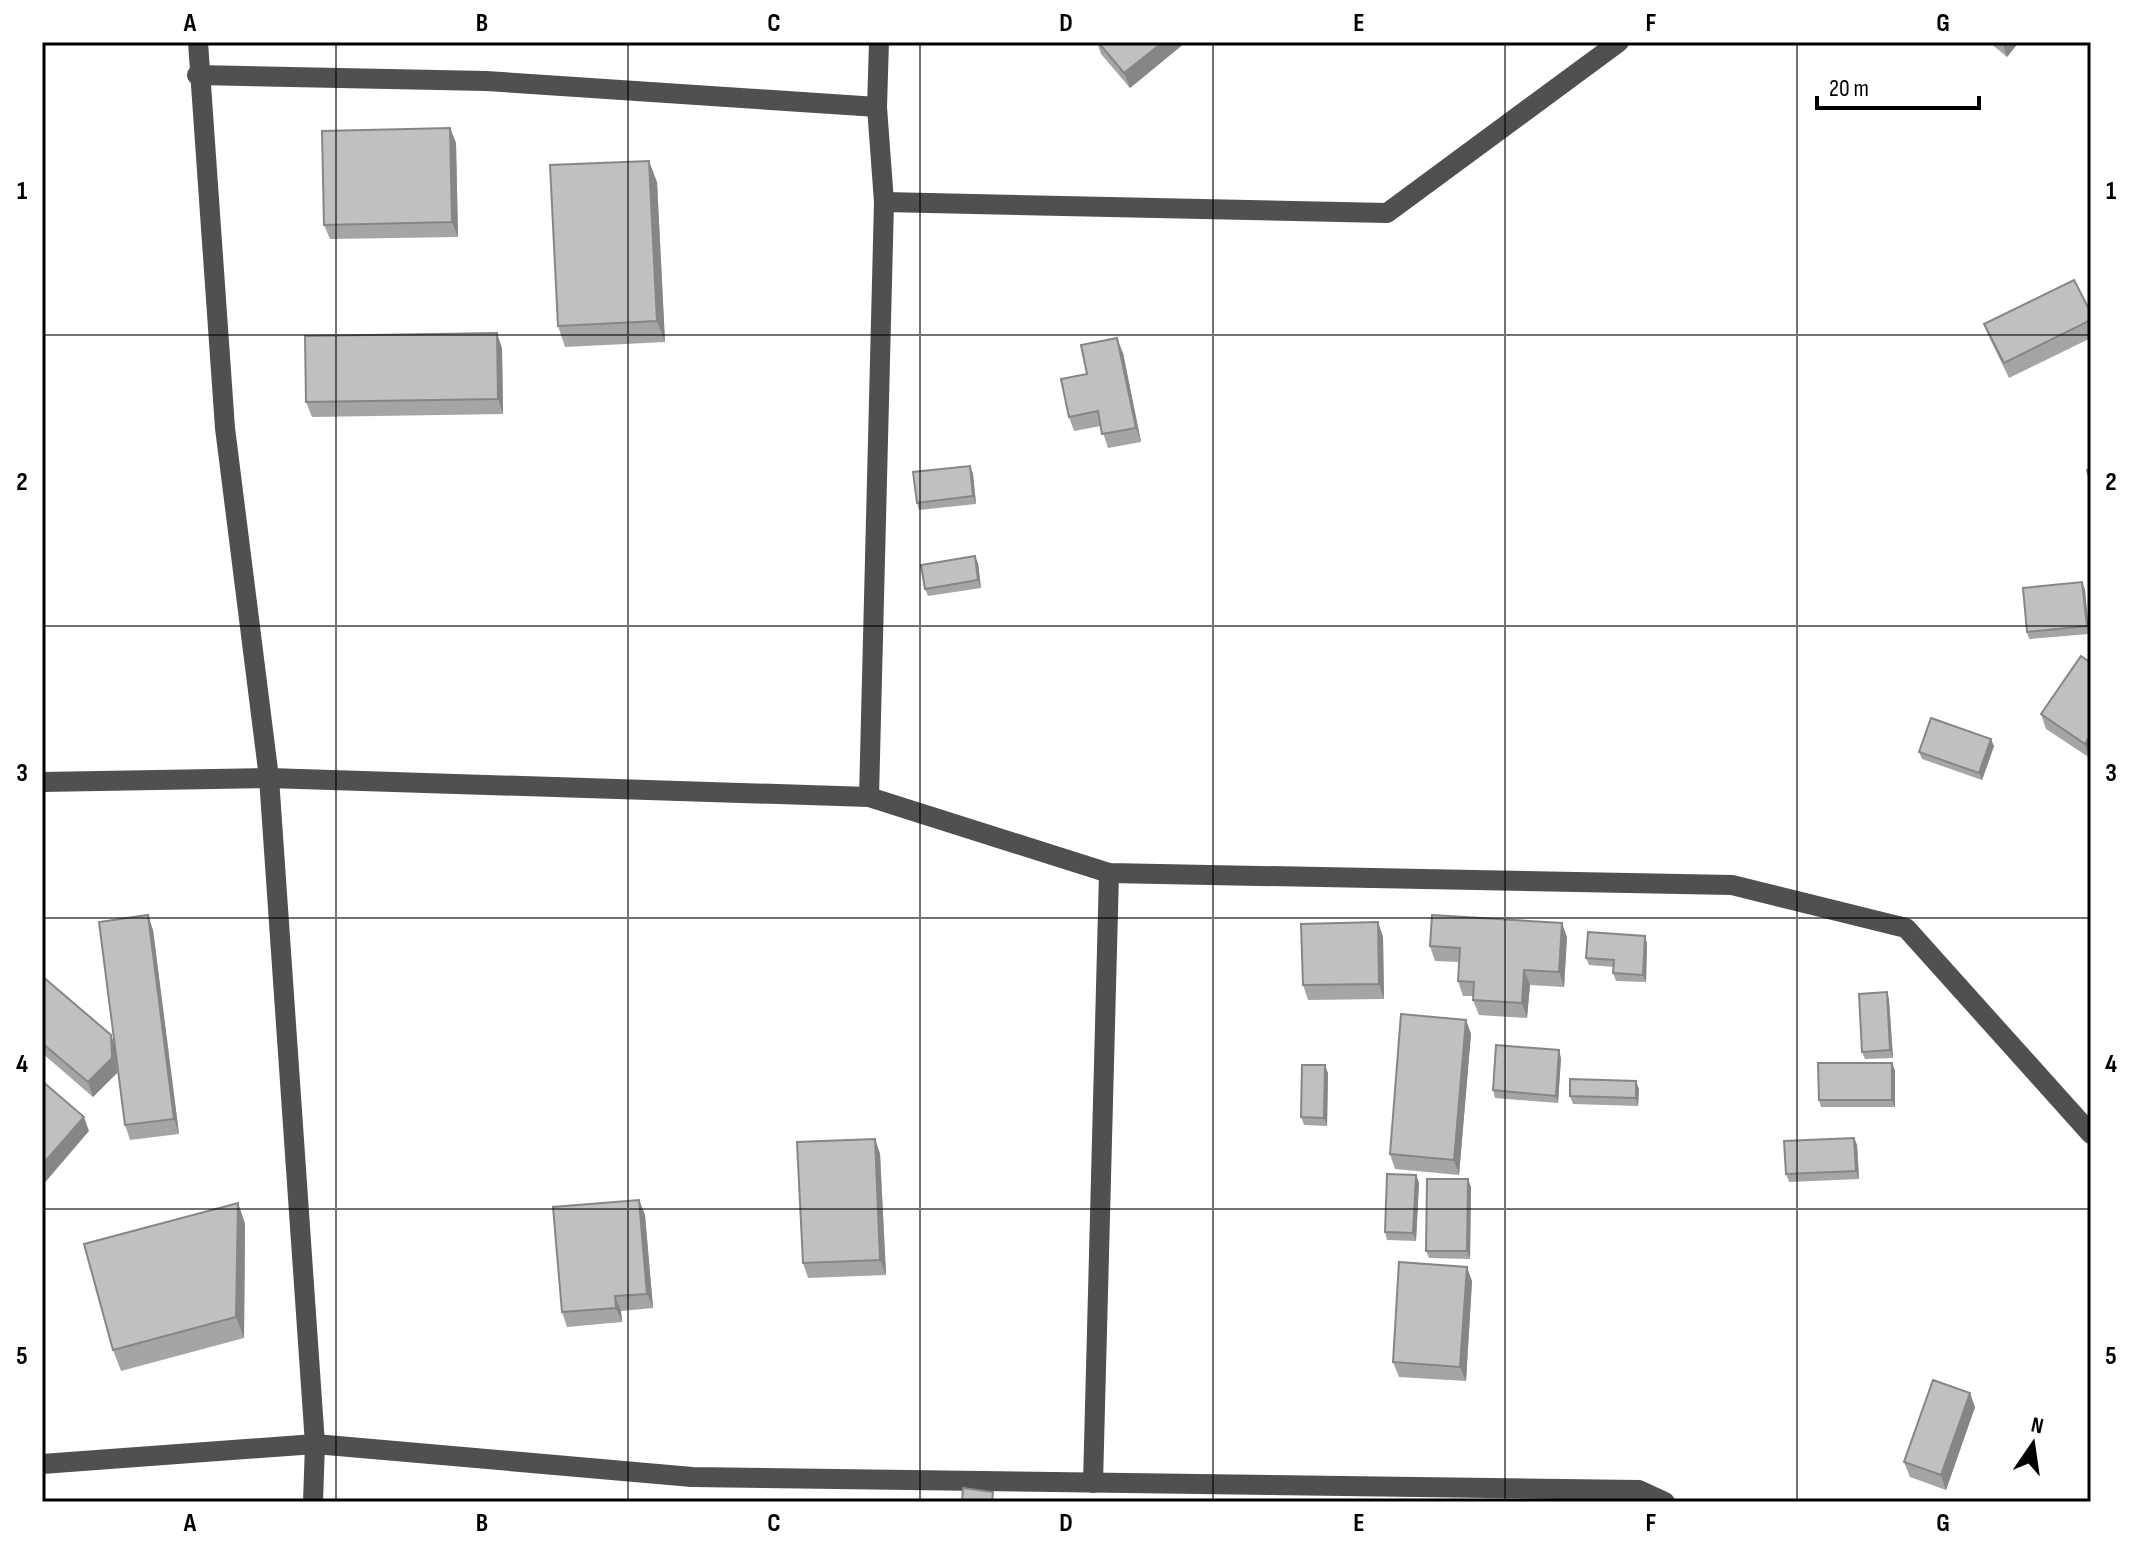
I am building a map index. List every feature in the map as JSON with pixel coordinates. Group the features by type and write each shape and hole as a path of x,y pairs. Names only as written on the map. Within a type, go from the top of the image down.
{"street":[{"path":"198,42 197,75 225,428 269,778 315,1444 313,1502"},
{"path":"869,797 884,202 877,107 879,42"},
{"path":"884,202 1387,213 1619,42"},
{"path":"197,75 486,81 877,107"},
{"path":"42,782 269,778 869,797 1109,873 1732,885 1906,928 2091,1134"},
{"path":"1093,1483 1109,873"},
{"path":"42,1464 315,1444 692,1477 1639,1490 1665,1502"}],"building":[{"path":"1098,42 1163,42 1124,73"},
{"path":"450,128 452,222 324,225 322,131"},
{"path":"649,161 657,321 558,326 550,165"},
{"path":"2074,280 2091,313 2091,320 2004,363 1984,324"},
{"path":"497,333 498,399 306,402 305,336"},
{"path":"1117,338 1136,428 1102,434 1098,411 1069,417 1061,379 1087,374 1081,345"},
{"path":"970,466 973,496 917,503 913,472"},
{"path":"975,556 978,580 925,589 921,565"},
{"path":"2082,582 2087,626 2027,632 2023,588"},
{"path":"2081,656 2091,663 2091,734 2085,744 2041,714"},
{"path":"1931,718 1991,739 1979,773 1919,752"},
{"path":"148,915 174,1119 125,1125 99,922"},
{"path":"1432,915 1562,923 1559,972 1524,970 1522,1003 1473,1000 1474,982 1458,981 1460,948 1430,946"},
{"path":"1378,922 1379,984 1303,985 1301,924"},
{"path":"1588,932 1645,936 1643,975 1613,973 1614,960 1586,958"},
{"path":"42,976 111,1035 112,1058 88,1082 42,1043"},
{"path":"1887,992 1890,1050 1862,1052 1859,994"},
{"path":"1401,1014 1466,1020 1454,1160 1390,1154"},
{"path":"1496,1045 1559,1050 1556,1096 1493,1090"},
{"path":"1818,1063 1892,1063 1892,1100 1819,1100"},
{"path":"1302,1065 1325,1065 1324,1118 1301,1117"},
{"path":"1570,1079 1636,1081 1636,1098 1570,1096"},
{"path":"42,1081 84,1117 42,1165"},
{"path":"1854,1138 1856,1171 1786,1174 1784,1141"},
{"path":"875,1139 880,1260 803,1263 797,1142"},
{"path":"1387,1174 1416,1175 1413,1233 1385,1232"},
{"path":"1427,1179 1468,1179 1467,1251 1426,1251"},
{"path":"639,1200 647,1294 615,1296 616,1308 562,1312 553,1207"},
{"path":"238,1203 236,1317 113,1350 84,1244"},
{"path":"1399,1262 1467,1267 1460,1367 1393,1362"},
{"path":"1933,1380 1970,1393 1941,1475 1904,1462"},
{"path":"963,1488 993,1492 992,1502 962,1502"}]}
